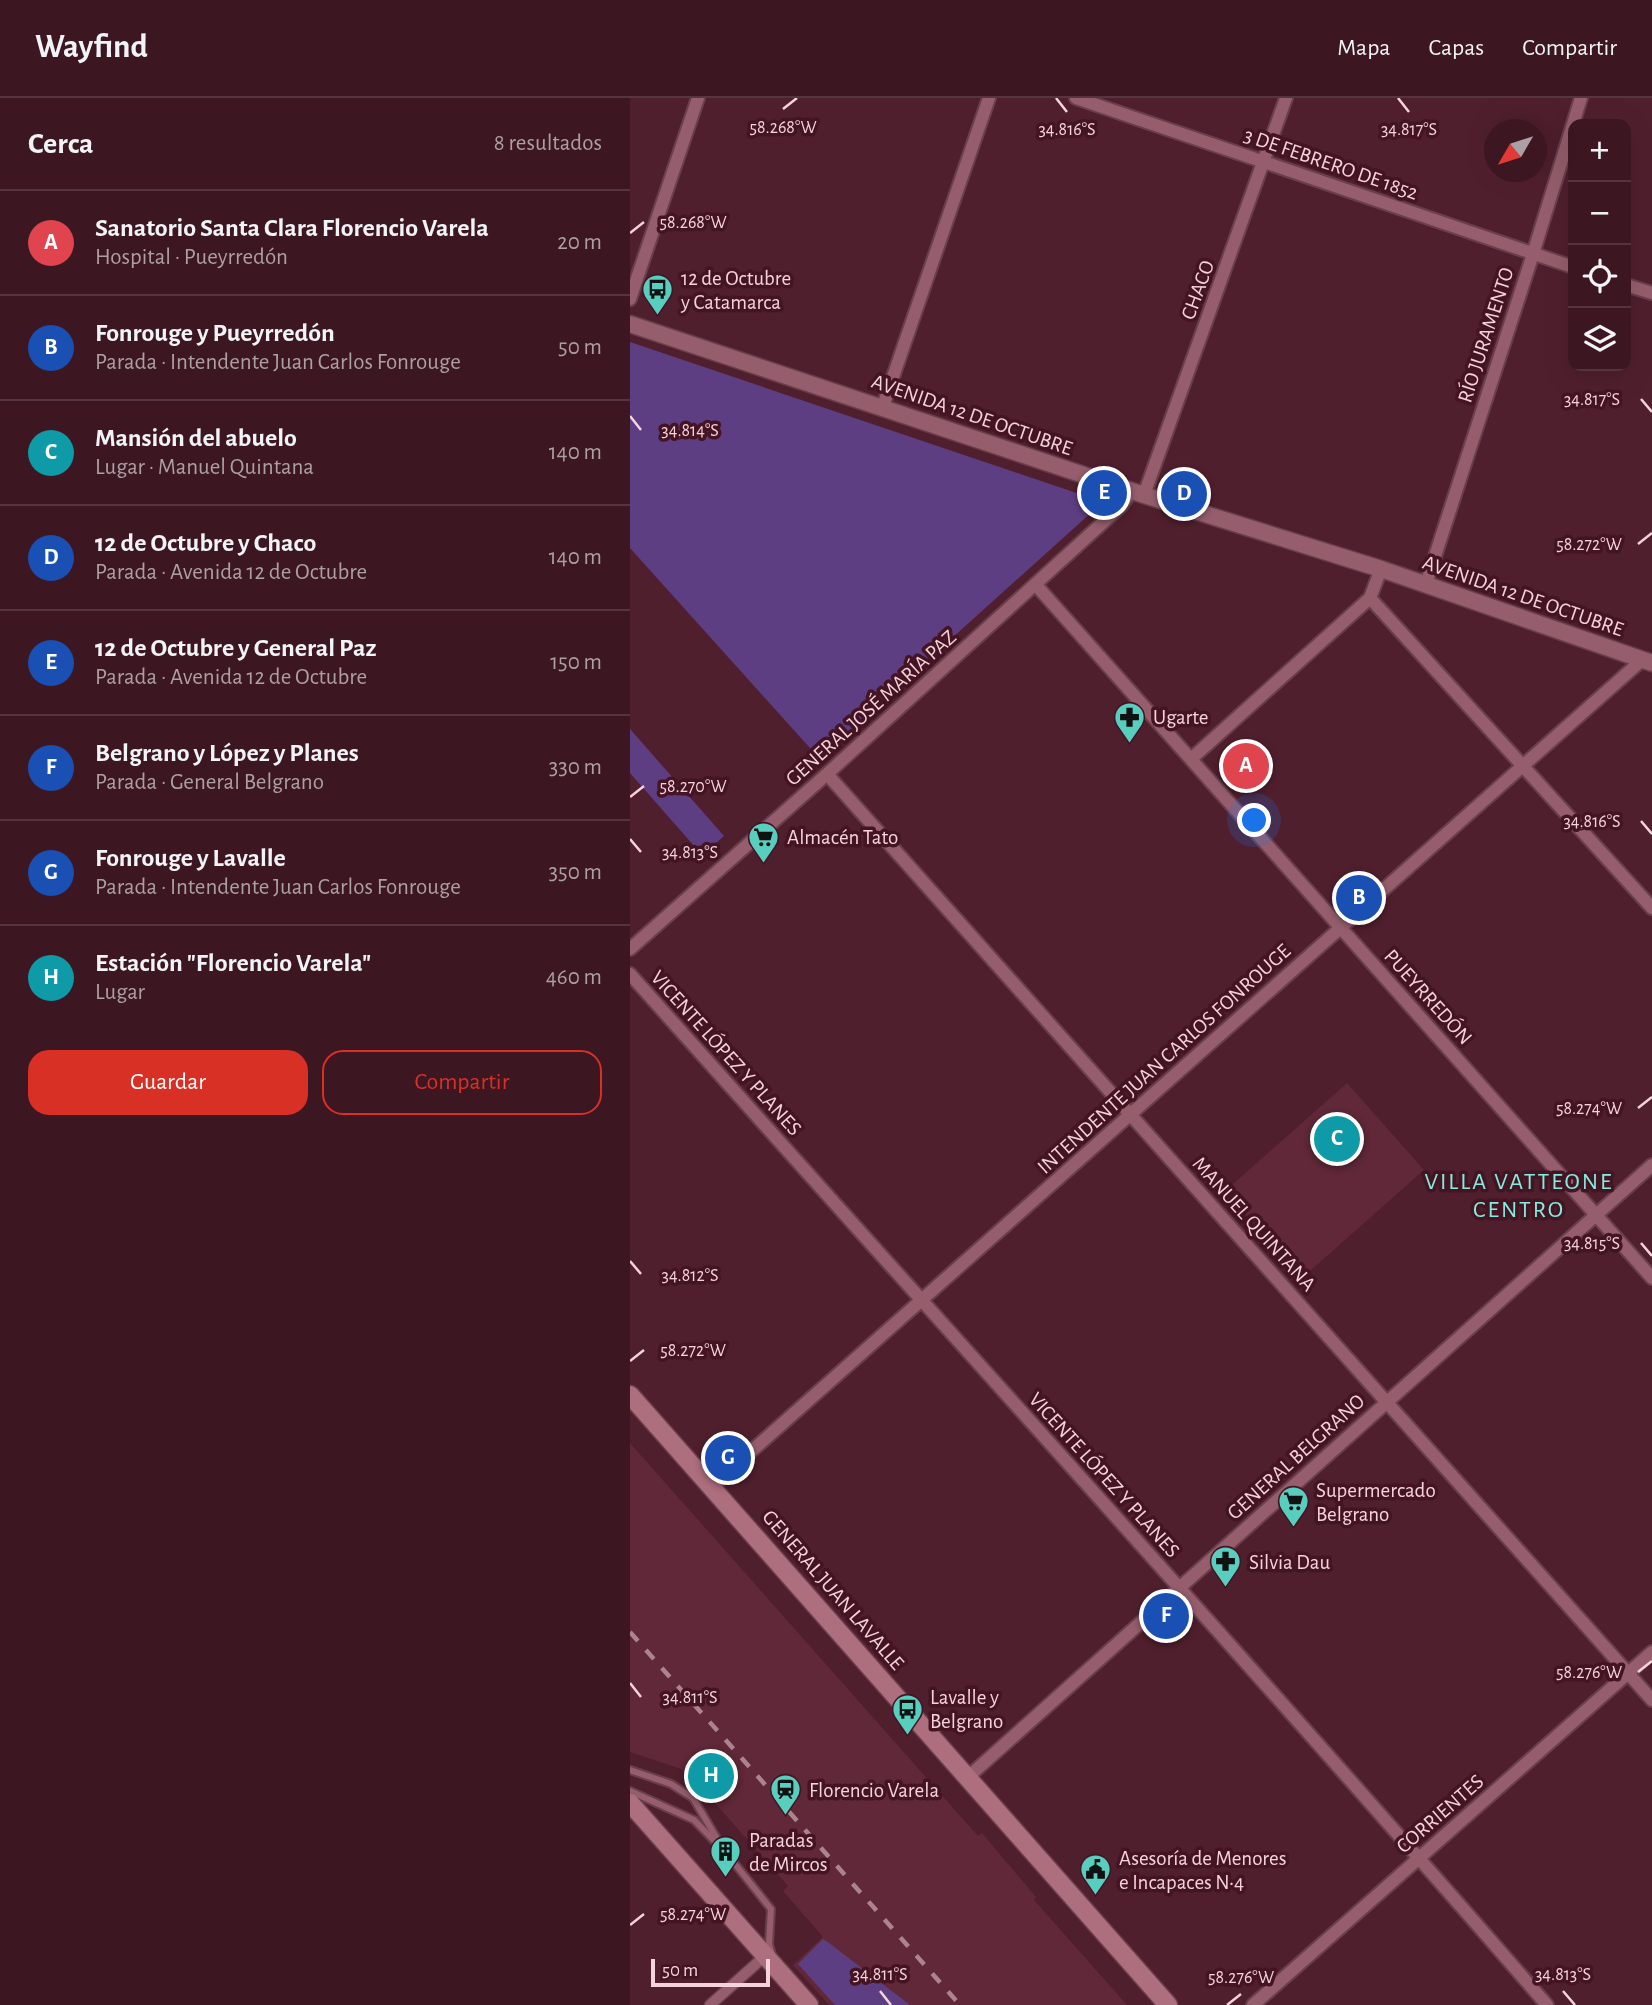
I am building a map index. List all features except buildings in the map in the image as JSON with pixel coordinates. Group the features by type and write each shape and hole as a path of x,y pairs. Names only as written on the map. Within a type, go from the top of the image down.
{"main road":[{"name":"GENERAL JUAN LAVALLE","path":"630,1395 1168,2005"},
{"path":"630,1804 809,2005"}],"street":[{"path":"630,299 698,98"},
{"path":"883,406 989,98"},
{"name":"3 DE FEBRERO DE 1852","path":"1076,98 1568,265"},
{"name":"CHACO","path":"1138,493 1265,161 1286,98"},
{"name":"RÍO JURAMENTO","path":"1426,584 1581,98"},
{"path":"1631,287 1652,293"},
{"name":"AVENIDA 12 DE OCTUBRE","path":"630,324 1138,493 1381,569 1647,662"},
{"name":"GENERAL JOSÉ MARÍA PAZ","path":"630,949 1138,493"},
{"path":"1191,759 1370,598 1381,569"},
{"name":"PUEYRREDÓN","path":"1036,585 1652,1278"},
{"path":"1370,598 1652,908"},
{"name":"INTENDENTE JUAN CARLOS FONROUGE","path":"711,1487 1522,766 1647,662"},
{"name":"MANUEL QUINTANA","path":"827,774 1652,1700"},
{"name":"VICENTE LÓPEZ Y PLANES","path":"630,974 921,1302 1180,1587 1547,2005"},
{"name":"GENERAL BELGRANO","path":"967,1777 1652,1165"},
{"name":"CORRIENTES","path":"1253,2005 1652,1652"},
{"path":"710,2005 766,1955"}],"lane":[{"path":"630,1770 671,1784 693,1798 727,1854"},
{"path":"630,1790 694,1820 727,1854 771,1909 769,1944 778,1970"}],"shaded area":[{"path":"630,342 1103,502 819,758 630,548"},
{"path":"630,729 724,836 702,855 630,773"},
{"path":"1347,1083 1424,1170 1302,1278 1225,1191"},
{"path":"630,1443 978,1836 982,1833 1036,1897 1034,1900 1127,2005 829,2005 793,1965 823,1937 783,1891 788,1886 687,1771 630,1752"},
{"path":"823,1939 910,2005 835,2005 798,1964"}],"railway":[{"path":"630,1632 960,2005"}],"place":[{"name":"12 de Octubre y Catamarca","path":"658,317"},
{"name":"12 de Octubre y General Paz","path":"1104,493"},
{"name":"12 de Octubre y Chaco","path":"1184,494"},
{"name":"Ugarte","path":"1130,744"},
{"name":"Sanatorio Santa Clara Florencio Varela","path":"1246,766"},
{"name":"Almacén Tato","path":"764,864"},
{"name":"Fonrouge y Pueyrredón","path":"1359,898"},
{"name":"Mansión del abuelo","path":"1337,1139"},
{"name":"Fonrouge y Lavalle","path":"728,1458"},
{"name":"Supermercado Belgrano","path":"1293,1529"},
{"name":"Silvia Dau","path":"1226,1589"},
{"name":"Belgrano y López y Planes","path":"1166,1616"},
{"name":"Lavalle y Belgrano","path":"907,1736"},
{"name":"Estación \"Florencio Varela\"","path":"711,1776"},
{"name":"Florencio Varela","path":"786,1817"},
{"name":"Paradas de Mircos","path":"726,1879"},
{"name":"Asesoría de Menores e Incapaces N•4","path":"1096,1897"}],"district":[{"name":"VILLA VATTEONE CENTRO","path":"1519,1196"}]}
